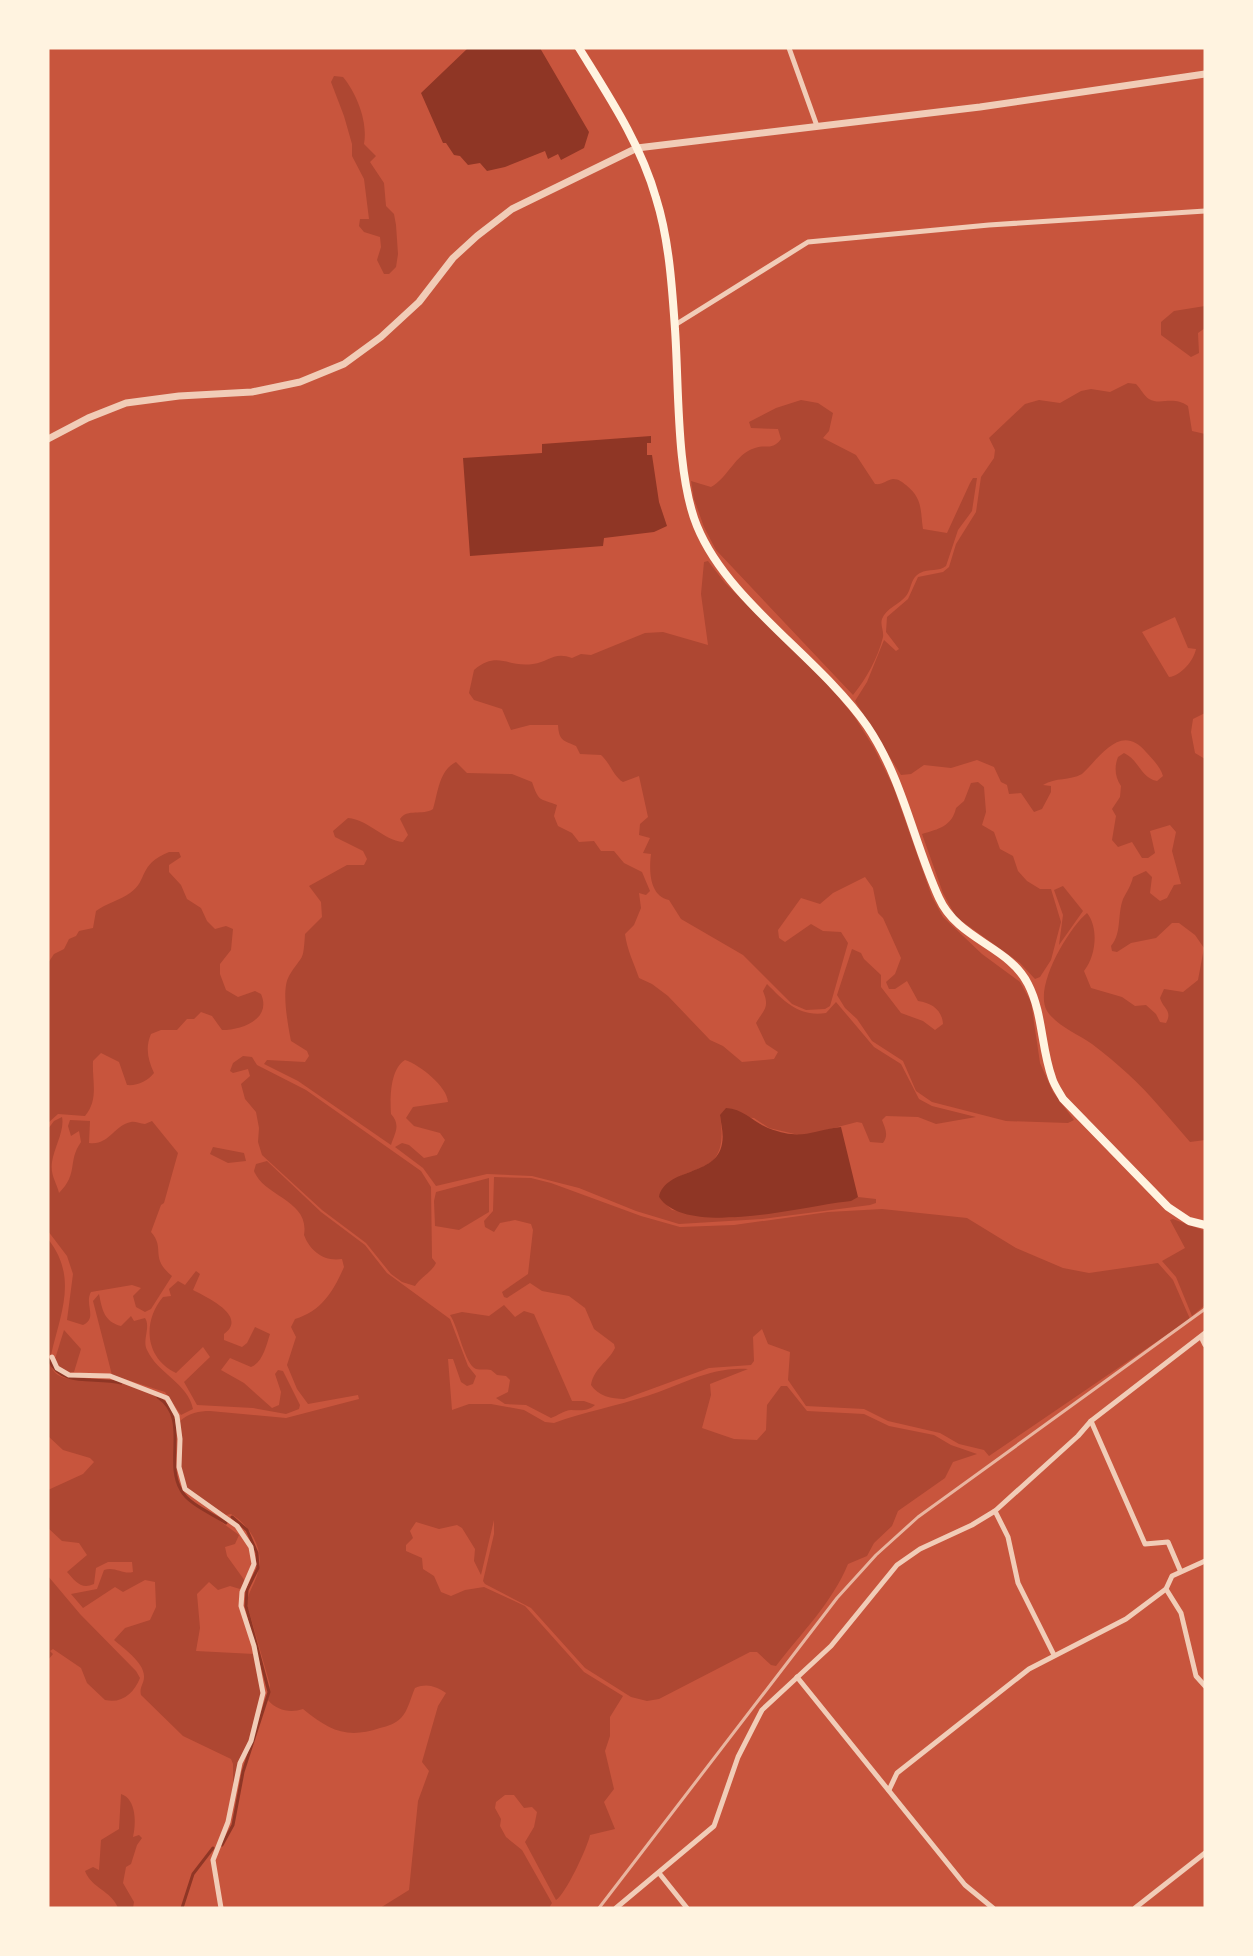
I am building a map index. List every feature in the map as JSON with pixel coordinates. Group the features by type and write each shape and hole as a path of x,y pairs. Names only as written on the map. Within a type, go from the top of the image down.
{"main road":[{"path":"579,48 637,148 656,197 665,236 675,325 688,499 711,556 732,582 829,680 866,724 888,759 939,900 955,924 1017,968 1029,985 1051,1077 1063,1099 1168,1207 1189,1221 1205,1225"}],"street":[{"path":"789,48 817,126"},
{"path":"48,439 88,418 126,404 179,396 252,392 300,382 344,364 381,338 419,302 453,258 512,209 637,148 980,107 1205,74"},
{"path":"675,325 808,242 989,225 1205,211"},
{"path":"616,1908 714,1826 738,1757 762,1710 831,1646 897,1565 920,1549 972,1525 995,1511 1078,1436 1091,1421 1203,1335 1205,1345"},
{"path":"52,1357 57,1368 69,1375 110,1376 167,1398 177,1416 180,1439 178,1467 185,1490 237,1526 251,1547 254,1564 242,1592 242,1606 254,1646 263,1693 251,1741 240,1763 228,1822 213,1860 221,1908"},
{"path":"1091,1421 1145,1544 1168,1542 1180,1570"},
{"path":"995,1511 1008,1537 1018,1583 1054,1654"},
{"path":"889,1790 897,1773 1029,1669 1054,1654 1126,1619 1166,1589 1172,1576 1180,1570 1205,1561"},
{"path":"1166,1589 1181,1613 1196,1676 1205,1686"},
{"path":"797,1677 965,1885 993,1908"},
{"path":"1135,1908 1205,1853"},
{"path":"659,1873 687,1908"}],"shaded area":[{"path":"468,48 540,48 589,132 584,148 561,160 558,154 548,159 545,151 505,167 487,171 480,163 468,165 460,156 454,155 446,143 443,143 421,93"},
{"path":"334,76 343,77 357,100 363,118 364,144 376,156 370,162 384,183 386,206 394,214 398,254 396,267 389,274 384,274 377,260 381,247 380,237 364,232 359,226 360,219 369,219 364,179 352,156 352,144 331,82"},
{"path":"1205,306 1205,328 1198,333 1199,353 1191,357 1161,335 1161,322 1174,311"},
{"path":"1128,383 1136,384 1147,398 1153,401 1182,403 1188,406 1192,431 1205,434 1205,713 1193,719 1191,732 1195,753 1205,759 1205,1140 1190,1142 1124,1070 1092,1044 1051,1016 1044,1001 1045,988 1055,959 1071,931 1087,913 1093,926 1094,942 1091,958 1084,971 1091,988 1122,997 1135,1006 1146,1005 1156,1014 1160,1022 1166,1023 1168,1012 1160,998 1164,989 1183,992 1198,980 1204,948 1195,935 1179,923 1172,923 1156,938 1131,943 1117,952 1112,951 1111,946 1117,936 1121,905 1133,877 1146,871 1152,877 1150,893 1160,901 1167,898 1174,885 1181,884 1172,851 1176,832 1170,825 1150,831 1155,853 1148,858 1142,858 1132,842 1118,847 1112,840 1116,816 1112,809 1120,797 1121,786 1116,772 1118,757 1124,753 1129,756 1143,773 1157,781 1163,776 1156,763 1137,744 1120,741 1104,751 1082,774 1043,785 1051,786 1051,792 1042,809 1034,812 1021,793 1009,794 1007,785 1001,782 994,767 977,760 951,768 924,765 911,774 901,775 855,701 867,682 884,640 896,651 899,649 886,632 887,617 908,599 918,577 943,572 949,567 956,544 976,512 981,477 994,458 995,450 989,438 1025,404 1039,400 1060,403 1081,391 1091,389 1110,392","holes":["1175,617 1188,648 1196,649 1190,662 1178,674 1169,677 1142,632"]},
{"path":"801,400 818,403 833,413 829,431 823,438 856,455 875,484 895,479 911,490 920,505 923,529 947,533 970,483 973,478 977,478 972,511 958,530 946,566 917,575 906,596 884,615 883,637 878,653 867,675 853,695 716,550 704,527 694,499 691,481 711,487 742,455 759,447 772,446 781,439 778,429 751,428 749,422 776,408"},
{"path":"651,436 651,443 647,443 647,455 652,455 659,502 667,526 654,532 604,538 603,546 470,556 463,458 542,453 542,444"},
{"path":"708,561 725,583 826,682 854,716 874,748 893,786 932,897 943,917 982,954 1020,982 1031,1002 1040,1063 1053,1092 1074,1120 1068,1123 1006,1121 932,1102 916,1091 903,1061 872,1041 837,995 852,949 861,953 864,959 881,975 881,987 901,1013 923,1021 935,1030 943,1024 938,1011 928,1003 918,1001 907,981 895,989 889,989 886,982 895,974 901,958 883,918 878,913 873,888 865,877 833,893 820,904 801,898 778,930 779,938 785,942 811,924 823,931 841,932 848,943 830,1006 825,1009 806,1010 792,1004 743,955 681,919 669,900 657,893 652,882 651,854 643,853 650,838 639,835 640,824 648,817 639,776 623,782 601,755 580,754 576,746 562,739 558,725 530,725 511,730 502,709 474,700 469,693 474,670 490,661 497,660 524,665 539,663 556,656 572,658 581,654 591,655 645,633 663,632 708,645 701,594 704,562"},
{"path":"456,762 467,773 512,774 532,782 540,798 557,805 554,816 558,826 572,833 579,842 594,841 601,851 614,851 624,863 642,872 650,891 646,895 639,893 641,908 634,925 625,934 639,978 668,996 710,1040 723,1046 742,1062 774,1059 778,1052 766,1044 756,1023 765,1008 766,1001 763,991 767,984 793,1007 808,1013 826,1013 836,1002 874,1047 901,1064 919,1099 932,1106 976,1117 936,1124 918,1117 886,1116 882,1120 886,1134 883,1143 870,1142 862,1123 857,1122 803,1136 769,1128 754,1118 720,1115 722,1137 718,1152 712,1161 680,1176 669,1184 659,1197 672,1210 729,1218 858,1197 876,1199 876,1203 870,1205 762,1219 679,1224 636,1211 579,1188 532,1176 487,1174 436,1186 423,1168 395,1147 402,1143 409,1145 424,1158 437,1155 445,1140 440,1133 414,1126 406,1118 413,1107 448,1102 438,1083 418,1066 405,1060 396,1070 392,1084 391,1114 396,1122 396,1129 391,1145 298,1081 264,1064 267,1060 305,1062 309,1056 307,1051 291,1041 285,998 289,976 303,954 305,934 322,917 321,902 309,886 347,865 364,865 367,859 363,851 335,837 333,831 348,818 363,822 389,838 403,842 408,835 400,819 407,814 433,809 443,776 446,770"},
{"path":"978,782 984,787 986,812 982,825 994,832 1000,849 1013,856 1018,871 1027,881 1040,889 1051,889 1061,922 1051,960 1040,977 1035,979 1020,963 956,917 943,893 922,834 948,823 956,808 964,801 971,783"},
{"path":"169,852 179,852 181,857 169,865 169,872 181,885 187,899 201,908 207,921 215,929 226,926 233,929 231,950 220,964 220,974 226,990 238,997 255,991 261,994 262,1010 253,1021 238,1028 222,1030 212,1016 201,1012 194,1019 187,1019 177,1030 161,1030 151,1034 148,1054 154,1073 138,1084 127,1085 119,1062 101,1053 93,1061 93,1097 85,1116 58,1114 48,1123 48,963 54,954 64,949 69,939 76,936 79,931 93,928 96,911 130,893 140,883 152,862"},
{"path":"1063,886 1083,911 1059,945 1063,915 1054,890"},
{"path":"243,1056 252,1057 257,1065 306,1090 421,1171 431,1187 432,1258 436,1263 415,1286 402,1282 391,1274 366,1243 322,1210 262,1155 258,1142 259,1128 256,1112 245,1099 241,1084 250,1076 248,1069 233,1073 230,1071 233,1063"},
{"path":"726,1108 743,1113 768,1128 790,1134 805,1134 841,1127 858,1197 851,1201 778,1213 720,1218 694,1216 673,1209 659,1197 663,1187 680,1176 711,1162 718,1155 723,1140 720,1115"},
{"path":"62,1117 62,1128 52,1167 59,1193 69,1179 74,1156 81,1142 79,1131 71,1136 68,1126 70,1120 90,1121 89,1143 102,1141 125,1124 133,1122 145,1124 152,1121 178,1153 164,1203 161,1205 151,1232 157,1243 161,1264 172,1276 151,1309 145,1312 136,1307 133,1296 141,1288 132,1285 91,1292 89,1297 90,1319 83,1325 67,1320 73,1274 67,1256 48,1231 48,1129 54,1121"},
{"path":"213,1147 244,1153 246,1161 228,1163 210,1154"},
{"path":"267,1161 321,1212 365,1245 387,1273 450,1319 468,1366 476,1376 473,1384 467,1386 461,1382 453,1359 448,1359 452,1410 469,1404 491,1404 524,1410 545,1422 554,1423 647,1396 709,1373 748,1369 710,1384 711,1395 702,1428 734,1439 757,1440 766,1430 767,1405 781,1386 787,1386 807,1411 864,1414 889,1426 934,1435 951,1445 977,1454 953,1462 945,1478 898,1511 892,1526 874,1543 867,1556 848,1564 834,1592 776,1666 771,1665 757,1652 750,1652 659,1699 647,1701 631,1697 585,1668 531,1608 485,1584 483,1581 494,1534 494,1520 481,1575 474,1561 475,1549 462,1528 457,1525 439,1529 416,1522 410,1531 413,1538 406,1545 406,1551 422,1558 423,1569 434,1576 441,1592 451,1596 465,1590 484,1587 525,1606 584,1672 623,1696 610,1717 610,1736 605,1751 614,1789 604,1802 615,1829 590,1835 571,1880 556,1900 525,1842 534,1827 537,1812 532,1807 524,1808 514,1795 505,1795 496,1802 495,1808 501,1819 500,1826 506,1837 522,1850 552,1903 549,1908 380,1908 409,1890 418,1801 429,1771 422,1762 438,1706 446,1693 431,1686 415,1688 406,1712 399,1720 358,1733 348,1733 331,1728 303,1709 284,1710 272,1704 268,1700 270,1685 247,1604 260,1564 258,1547 250,1531 238,1519 231,1514 226,1515 198,1498 189,1491 183,1480 180,1421 191,1414 210,1411 286,1418 359,1399 358,1395 308,1404 297,1389 287,1365 296,1337 291,1327 295,1319 313,1311 326,1299 344,1267 342,1259 324,1257 310,1246 304,1235 304,1223 300,1214 259,1180 254,1171 256,1164"},
{"path":"494,1177 531,1178 551,1183 641,1216 680,1227 734,1225 828,1212 882,1209 967,1218 1016,1248 1063,1268 1089,1273 1158,1263 1173,1280 1190,1319 989,1456 984,1450 959,1444 940,1433 888,1421 864,1409 806,1406 788,1380 790,1352 768,1344 762,1329 753,1337 754,1361 751,1365 709,1368 624,1399 610,1397 597,1392 591,1385 595,1374 615,1348 614,1344 594,1329 585,1308 569,1296 542,1291 530,1283 507,1298 504,1297 502,1292 528,1274 533,1230 531,1224 515,1220 500,1223 494,1232 485,1227 484,1221 493,1211"},
{"path":"489,1178 489,1212 459,1230 435,1226 436,1192"},
{"path":"1173,1219 1205,1231 1205,1305 1192,1316 1176,1277 1162,1261 1185,1248 1170,1220"},
{"path":"48,1239 63,1267 65,1281 62,1309 51,1355 48,1354"},
{"path":"196,1271 200,1274 193,1290 216,1303 229,1314 230,1327 224,1334 224,1340 242,1347 247,1343 255,1327 270,1334 264,1353 255,1365 251,1367 230,1358 221,1370 244,1383 272,1408 279,1405 281,1392 275,1374 278,1370 283,1371 300,1405 299,1409 286,1414 253,1408 197,1405 184,1382 210,1357 203,1347 176,1373 158,1358 150,1339 152,1317 156,1307 163,1297 171,1296 169,1289 178,1281 185,1285"},
{"path":"99,1294 107,1318 115,1324 121,1326 131,1316 134,1321 145,1318 147,1350 158,1366 185,1392 193,1409 181,1415 165,1392 112,1375 93,1301"},
{"path":"504,1305 515,1317 524,1311 534,1314 572,1401 584,1401 595,1405 586,1410 566,1411 551,1418 526,1405 505,1404 496,1398 508,1392 510,1380 491,1370 476,1369 472,1366 450,1315 462,1312 489,1316"},
{"path":"64,1330 81,1349 74,1372 62,1370 55,1359"},
{"path":"48,1360 61,1377 125,1384 161,1399 174,1420 176,1472 178,1484 184,1495 239,1535 235,1544 225,1547 227,1556 245,1581 240,1589 230,1586 218,1590 209,1582 197,1594 200,1628 196,1651 254,1654 261,1693 249,1739 233,1784 231,1759 183,1736 141,1695 144,1677 141,1666 114,1640 125,1628 150,1620 156,1607 155,1582 145,1580 123,1592 115,1587 83,1608 71,1594 97,1589 104,1570 133,1572 132,1562 108,1562 96,1568 94,1584 85,1586 79,1584 67,1572 87,1555 79,1543 62,1541 48,1528 48,1490 83,1474 94,1462 90,1458 63,1450 48,1436"},
{"path":"48,1576 80,1614 136,1671 140,1678 127,1696 117,1700 105,1700 87,1683 81,1668 53,1649 50,1651 53,1654 48,1660"},
{"path":"121,1794 130,1801 133,1807 135,1826 133,1837 139,1835 142,1838 137,1845 131,1864 126,1867 123,1883 134,1902 133,1908 118,1908 111,1897 92,1882 85,1871 93,1867 99,1870 101,1840 119,1829"}],"waterway":[{"path":"49,1360 55,1369 71,1378 121,1383"},
{"path":"158,1397 173,1417 176,1479 181,1490 195,1504 226,1523"},
{"path":"222,1845 233,1825 243,1772 269,1692 246,1606 247,1590 258,1568 257,1553 247,1530 232,1517"},
{"path":"182,1908 193,1874 213,1848"}],"railway":[{"path":"599,1908 837,1598 876,1555 918,1517 1205,1309"}]}
